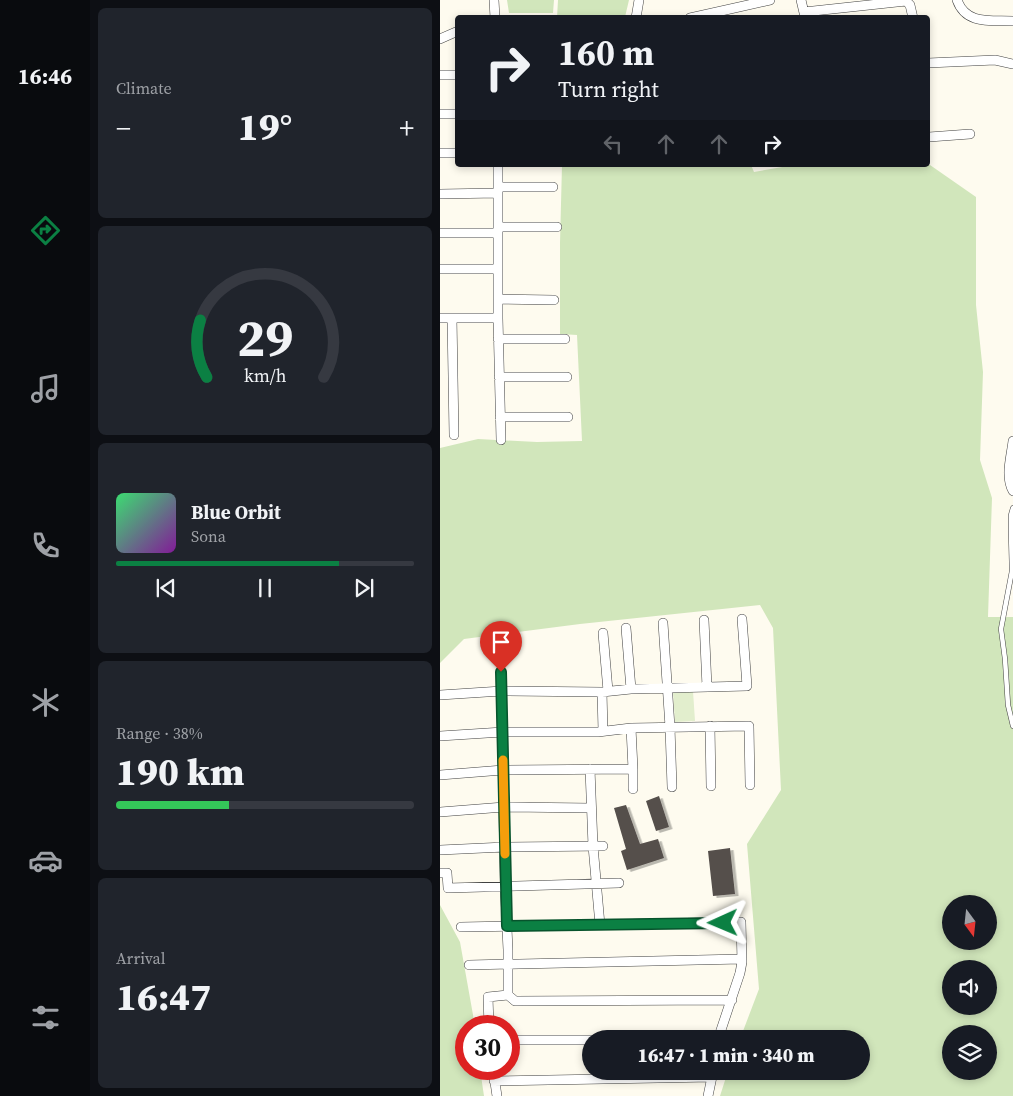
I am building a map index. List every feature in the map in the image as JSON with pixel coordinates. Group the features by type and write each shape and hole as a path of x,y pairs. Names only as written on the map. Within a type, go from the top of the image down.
{"street":[{"path":"494,0 495,15"},
{"path":"636,15 639,0"},
{"path":"703,15 770,0"},
{"path":"801,0 804,15 880,2 906,1 910,4 912,15"},
{"path":"957,0 960,8 974,20 1013,21"},
{"path":"440,39 455,32"},
{"path":"930,63 995,60 1013,64"},
{"path":"440,75 455,75"},
{"path":"440,114 455,114"},
{"path":"930,138 970,134"},
{"path":"440,153 455,153"},
{"path":"498,167 498,339 501,440"},
{"path":"440,194 553,187"},
{"path":"440,233 557,227"},
{"path":"440,269 498,269"},
{"path":"498,299 554,300"},
{"path":"440,318 498,318"},
{"path":"452,318 454,435"},
{"path":"498,339 565,339"},
{"path":"499,377 567,377"},
{"path":"500,417 568,417"},
{"path":"1013,441 1008,474 1013,491"},
{"path":"440,695 502,691 605,691 747,686 742,619"},
{"path":"704,620 707,687"},
{"path":"663,623 672,787"},
{"path":"626,628 631,689"},
{"path":"600,732 605,691 604,633"},
{"path":"501,672 508,995"},
{"path":"710,726 711,786"},
{"path":"440,736 503,732 600,732 631,728 749,726 750,785"},
{"path":"631,728 633,789"},
{"path":"440,775 503,770 633,768"},
{"path":"590,769 593,846 600,925"},
{"path":"440,812 504,808 591,808"},
{"path":"440,850 603,846"},
{"path":"440,874 447,873 448,888 619,883"},
{"path":"461,927 740,922 742,960 740,973 721,1030"},
{"path":"469,965 742,960"},
{"path":"489,1015 488,997 508,995 515,1001 732,1000"},
{"path":"520,1040 582,1040"},
{"path":"497,1096 494,1081 582,1078"},
{"path":"708,1096 711,1080"}],"lane":[{"path":"1013,508 1011,515 1012,571 1002,629 1008,705 1013,726"}],"green space":[{"path":"507,0 554,0 553,13 509,13"},
{"path":"558,0 629,0 625,15 557,15"},
{"path":"930,165 976,197 976,305 983,372 980,460 992,498 988,617 1013,617 1013,1096 720,1096 725,1080 870,1080 870,1030 743,1030 759,989 747,844 781,790 773,628 760,605 580,624 464,639 440,663 440,448 478,439 537,442 582,441 577,335 560,334 562,167 752,167 754,172 783,167 930,167"},
{"path":"693,691 695,721 675,722 673,692"},
{"path":"440,905 460,942 473,1015 455,1015 455,1080 482,1080 484,1096 440,1096"}],"building":[{"path":"659,796 669,827 656,831 646,801"},
{"path":"626,805 640,844 658,839 664,858 627,870 621,851 626,849 614,808"},
{"path":"730,848 735,894 713,896 708,851"}],"slow traffic":[{"path":"503,760 505,854"}],"route":[{"path":"501,672 507,926 723,923"}]}
